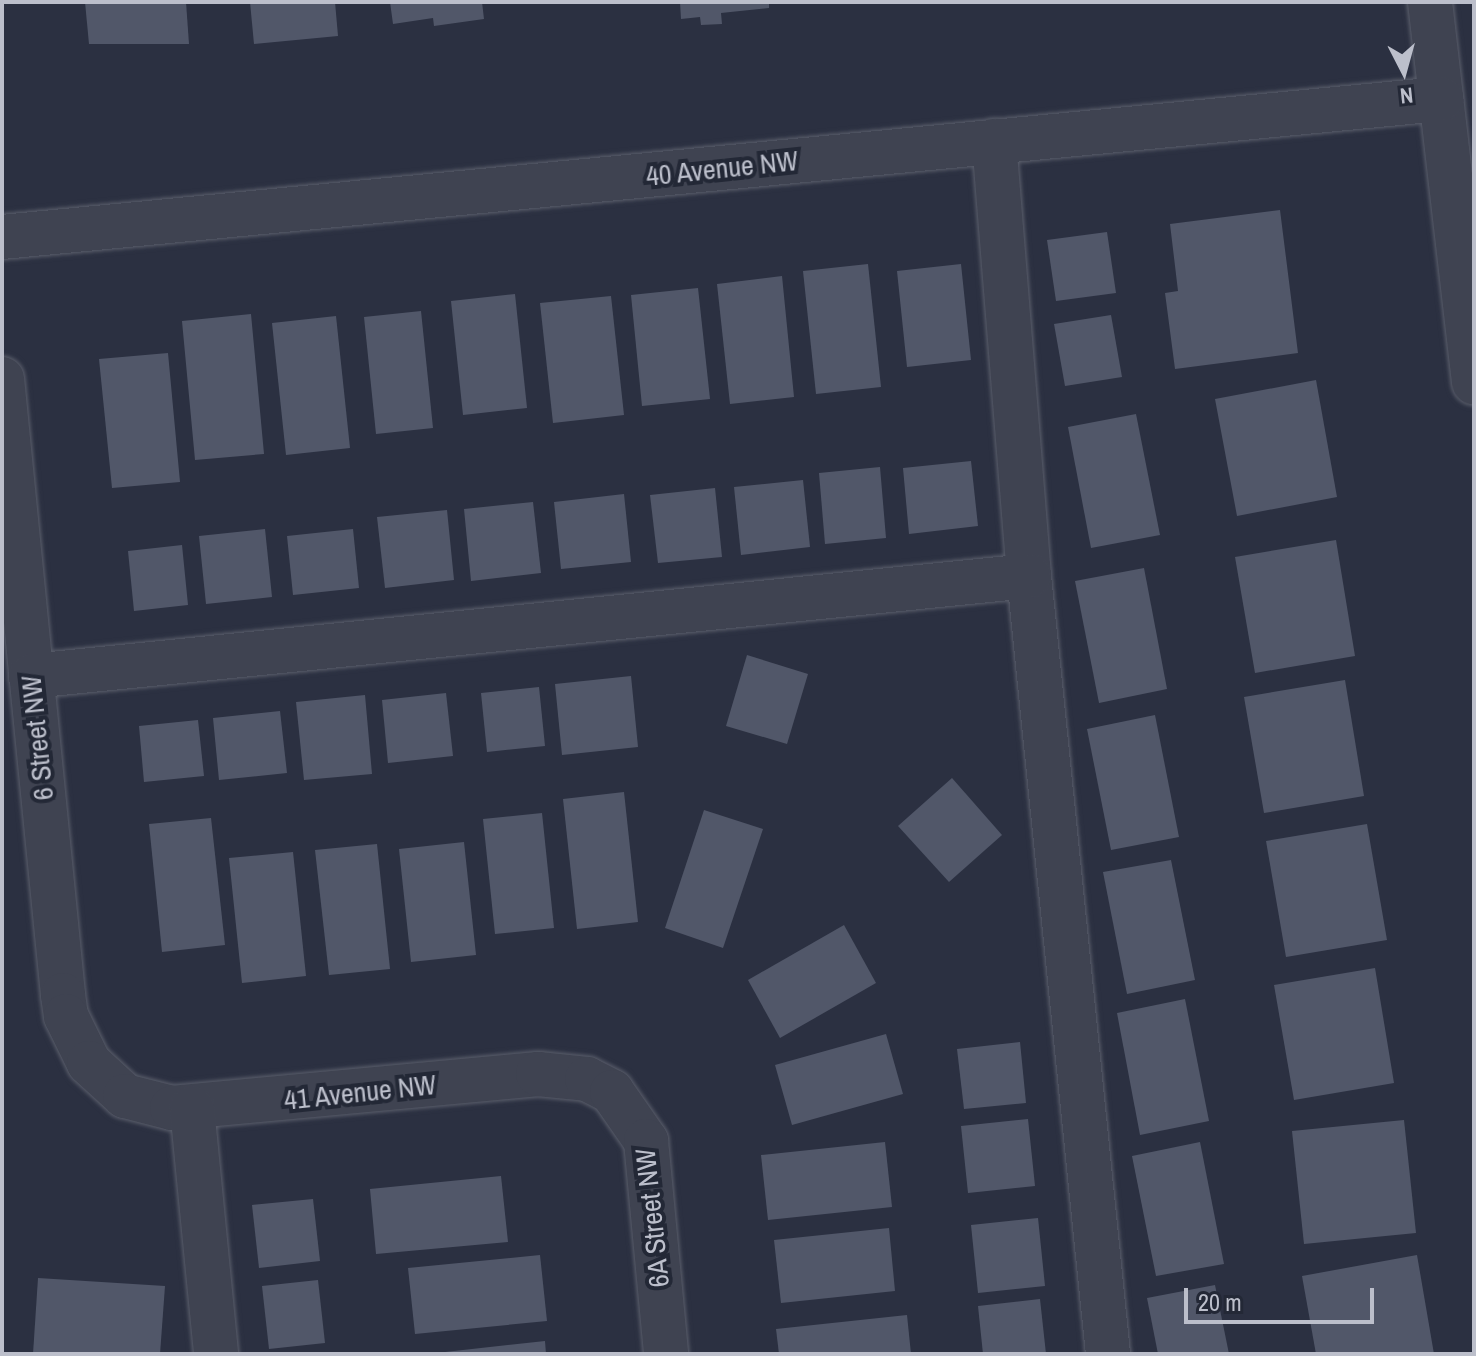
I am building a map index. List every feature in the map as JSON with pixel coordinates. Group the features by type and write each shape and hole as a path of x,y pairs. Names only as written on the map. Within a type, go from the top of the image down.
{"street":[{"path":"1430,2 1474,382"},
{"name":"40 Avenue NW","path":"2,237 1441,99"},
{"path":"994,141 1029,576 1108,1354"},
{"name":"6 Street NW","path":"2,379 66,1016 89,1063 109,1085"},
{"path":"31,676 1029,576"},
{"name":"41 Avenue NW","path":"109,1085 146,1103 192,1108 538,1074 587,1079 612,1092"},
{"name":"6A Street NW","path":"612,1092 646,1141 666,1354"},
{"path":"192,1108 216,1354"}],"building":[{"path":"85,2 186,2 189,44 89,44"},
{"path":"250,2 335,2 338,36 254,44"},
{"path":"390,2 482,2 484,19 434,26 433,18 393,24"},
{"path":"680,2 769,2 769,8 721,13 722,24 701,25 700,17 681,19"},
{"path":"1280,210 1298,353 1175,369 1165,293 1178,291 1170,224"},
{"path":"1107,232 1116,293 1056,301 1047,240"},
{"path":"868,264 881,387 816,394 803,271"},
{"path":"961,264 971,360 907,367 897,271"},
{"path":"782,276 794,397 730,404 717,284"},
{"path":"698,288 710,399 642,406 631,295"},
{"path":"515,294 527,408 463,415 451,301"},
{"path":"611,296 624,415 553,423 540,303"},
{"path":"421,311 433,428 376,434 364,317"},
{"path":"251,314 264,454 195,460 182,321"},
{"path":"1111,315 1122,377 1065,386 1054,324"},
{"path":"336,316 350,448 286,455 272,323"},
{"path":"168,353 180,482 112,488 99,359"},
{"path":"1316,380 1337,497 1237,516 1215,399"},
{"path":"1136,414 1160,535 1091,548 1068,427"},
{"path":"971,461 978,526 909,534 903,468"},
{"path":"880,467 886,538 825,544 819,473"},
{"path":"803,480 810,547 741,555 734,487"},
{"path":"715,488 722,557 658,563 650,495"},
{"path":"624,494 631,562 561,569 554,502"},
{"path":"533,502 541,573 471,581 464,509"},
{"path":"447,510 454,580 385,588 377,517"},
{"path":"265,529 272,597 206,604 199,536"},
{"path":"353,529 359,588 293,595 287,536"},
{"path":"1336,540 1355,656 1255,673 1235,557"},
{"path":"182,545 188,605 134,611 128,551"},
{"path":"1144,568 1167,689 1099,703 1075,581"},
{"path":"747,655 808,674 787,744 726,726"},
{"path":"631,676 638,747 562,755 555,684"},
{"path":"1345,680 1364,796 1264,813 1244,697"},
{"path":"539,687 545,746 487,752 481,693"},
{"path":"446,693 453,756 388,763 382,700"},
{"path":"365,695 372,774 304,780 296,702"},
{"path":"280,711 287,773 219,780 213,718"},
{"path":"1155,715 1179,837 1111,850 1087,729"},
{"path":"198,720 204,776 144,782 139,726"},
{"path":"952,778 1002,835 949,882 898,826"},
{"path":"624,792 638,922 577,929 563,799"},
{"path":"704,810 763,829 723,948 665,928"},
{"path":"542,813 554,928 495,934 483,819"},
{"path":"211,818 225,945 162,952 149,824"},
{"path":"1367,824 1387,940 1286,957 1266,841"},
{"path":"464,842 476,955 411,962 399,849"},
{"path":"377,844 390,969 329,975 315,850"},
{"path":"293,852 306,976 242,983 229,858"},
{"path":"1171,860 1195,980 1127,994 1103,872"},
{"path":"844,925 876,983 780,1038 748,980"},
{"path":"1375,968 1394,1083 1294,1100 1274,985"},
{"path":"1185,999 1209,1121 1140,1135 1117,1013"},
{"path":"886,1034 903,1094 792,1125 775,1065"},
{"path":"1020,1042 1026,1103 964,1109 957,1049"},
{"path":"1028,1119 1035,1186 968,1193 961,1126"},
{"path":"1404,1120 1416,1233 1304,1244 1292,1131"},
{"path":"885,1142 892,1207 768,1220 761,1155"},
{"path":"1200,1142 1224,1264 1156,1276 1132,1156"},
{"path":"501,1176 508,1242 376,1254 370,1189"},
{"path":"313,1199 320,1261 259,1268 252,1205"},
{"path":"1038,1218 1045,1286 978,1293 971,1225"},
{"path":"889,1228 895,1291 781,1303 774,1240"},
{"path":"540,1255 547,1321 415,1334 408,1268"},
{"path":"1417,1255 1434,1354 1316,1354 1302,1276"},
{"path":"38,1278 165,1286 160,1354 33,1354"},
{"path":"318,1280 325,1343 269,1349 262,1286"},
{"path":"1215,1285 1229,1354 1158,1354 1147,1298"},
{"path":"1040,1299 1046,1354 983,1354 978,1306"},
{"path":"907,1315 911,1354 779,1354 776,1329"},
{"path":"545,1341 546,1354 445,1354 445,1352"}]}
